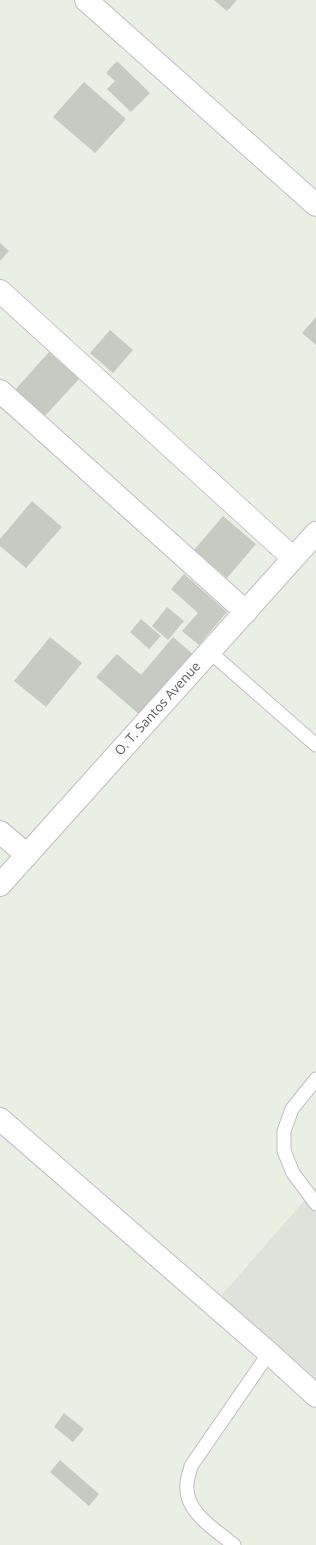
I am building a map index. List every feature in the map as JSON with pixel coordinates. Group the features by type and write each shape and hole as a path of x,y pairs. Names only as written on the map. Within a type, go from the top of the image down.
{"street":[{"path":"86,0 316,205"},
{"path":"0,291 293,558"},
{"path":"0,391 246,612"},
{"name":"O. T. Santos Avenue","path":"0,885 246,612 316,532"},
{"path":"0,832 27,855"},
{"path":"0,1119 269,1353 316,1396"}],"lane":[{"path":"210,652 316,745"},
{"path":"316,1079 292,1109 284,1130 284,1151 293,1172 316,1204"},
{"path":"234,1545 197,1514 188,1500 187,1484 191,1466 269,1353"}],"shaded area":[{"path":"316,1187 316,1381 220,1297"}],"building":[{"path":"214,0 237,0 227,11"},
{"path":"117,61 150,93 131,112 107,89 115,81 106,73"},
{"path":"84,82 126,119 95,153 53,117"},
{"path":"0,243 9,251 0,261"},
{"path":"316,317 316,345 302,333"},
{"path":"110,330 133,350 113,373 90,353"},
{"path":"49,352 79,379 44,417 14,391"},
{"path":"32,501 62,527 26,568 0,546 0,539"},
{"path":"223,516 256,544 227,578 194,550"},
{"path":"184,574 227,612 199,645 182,631 198,613 171,589"},
{"path":"167,607 184,621 168,640 152,626"},
{"path":"141,619 161,636 149,649 130,632"},
{"path":"50,637 82,663 46,707 14,681"},
{"path":"173,637 194,655 141,716 96,677 117,654 141,675"},
{"path":"64,1413 84,1429 73,1442 54,1427"},
{"path":"60,1460 99,1494 89,1506 50,1472"}]}
